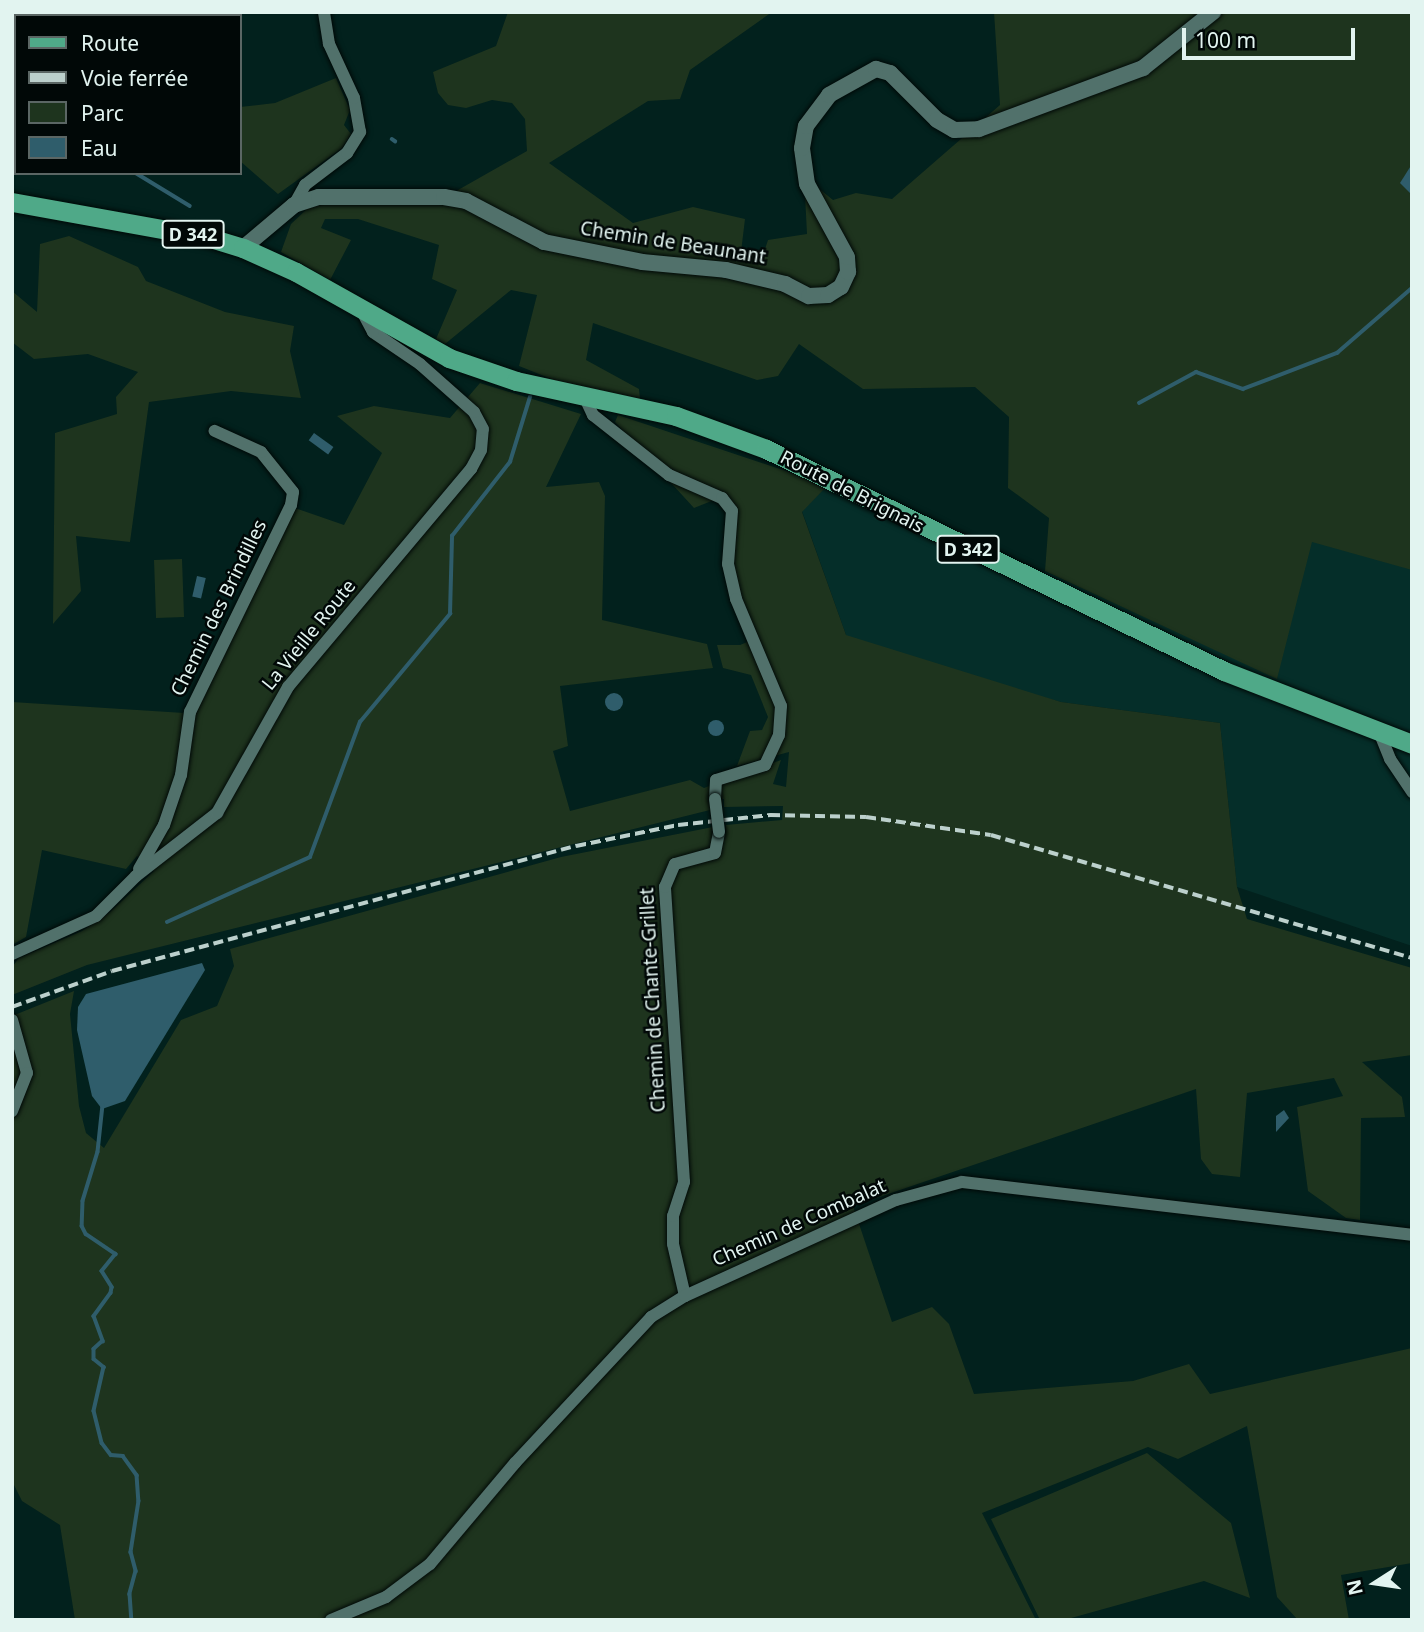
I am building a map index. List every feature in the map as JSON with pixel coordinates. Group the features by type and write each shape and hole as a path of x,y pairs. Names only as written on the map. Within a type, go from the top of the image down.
{"main road":[{"name":"D 342","path":"12,202 207,237 243,248 360,307"},
{"name":"Route de Brignais","path":"360,307 449,358 516,381 676,416 766,449 1224,671 1380,734 1412,744"}],"street":[{"path":"294,205 305,186 347,153 360,132 354,98 329,44 324,12"},
{"name":"Chemin de Beaunant","path":"243,248 294,205 344,195 444,197 466,201 544,242 642,262 726,270 785,284 809,296 828,295 841,287 848,272 846,257 807,184 802,148 806,126 829,95 876,69 890,73 954,130 979,129 1143,68 1213,12"},
{"name":"La Vieille Route","path":"12,954 96,916 136,876 217,813 288,687 471,469 481,450 483,429 474,412 420,364 373,332 360,307"},
{"name":"Chemin de Chante-Grillet","path":"585,398 593,415 669,475 722,498 732,511 728,564 736,599 780,706 779,735 765,765 716,780 719,832 715,853 675,864 665,887 684,1182 673,1216 673,1244 685,1296"},
{"name":"Chemin des Brindilles","path":"136,876 164,825 181,775 190,712 291,505 293,492 261,452 215,431"},
{"path":"1380,734 1390,759 1412,792"},
{"path":"12,1111 27,1073 13,1023"},
{"name":"Chemin de Combalat","path":"331,1620 386,1597 430,1564 516,1463 643,1326 685,1296 896,1199 962,1182 1412,1235"}],"shaded area":[{"path":"1412,12 1412,946 1237,887 1220,723 1061,702 858,648 846,635 802,511 828,485 1037,589 1045,571 1277,678"}],"green space":[{"path":"508,12 772,12 690,70 680,99 648,101 549,163 633,223 693,207 745,219 741,252 764,252 768,240 807,234 805,195 812,183 833,200 856,193 892,199 1000,105 994,12 1412,12 1412,570 1312,542 1277,679 1045,571 1049,518 1008,488 1009,417 975,387 863,389 799,344 778,376 757,380 593,323 586,360 639,389 640,399 559,382 519,366 537,295 511,290 445,344 436,339 457,290 432,279 439,245 358,219 325,219 321,228 351,240 330,280 281,252 291,224 309,207 347,201 450,205 458,190 527,151 525,119 512,103 492,100 466,108 448,105 438,93 433,72 496,46"},
{"path":"12,31 14,31 14,83 12,135"},
{"path":"336,78 350,110 344,125 351,134 342,148 278,194 242,163 242,107 275,103"},
{"path":"69,236 138,267 146,281 225,312 294,326 290,351 301,398 231,391 149,402 130,542 76,536 81,591 53,624 55,433 117,414 116,397 138,372 88,354 34,359 12,342 12,291 37,312 40,244"},
{"path":"480,383 581,414 546,487 599,482 605,496 602,620 707,644 713,668 560,686 568,746 553,751 570,811 690,780 704,788 781,760 773,784 786,787 789,752 737,766 750,731 762,730 768,717 751,675 723,668 717,645 740,645 757,638 739,595 724,496 694,508 615,422 618,415 828,485 802,512 846,635 1061,702 1220,723 1237,887 1247,919 1412,968 1412,1055 1362,1062 1402,1097 1405,1117 1361,1118 1360,1220 1346,1218 1308,1191 1297,1107 1343,1096 1334,1078 1247,1093 1240,1177 1212,1174 1201,1159 1196,1089 853,1206 892,1322 932,1307 949,1324 974,1394 1133,1381 1189,1364 1210,1394 1412,1348 1412,1563 1341,1575 1349,1620 1298,1620 1277,1597 1247,1426 1178,1459 1148,1447 982,1513 1036,1620 75,1620 60,1525 22,1501 12,1481 12,1016 74,991 70,1014 79,1106 86,1133 104,1148 181,1020 217,1006 234,966 230,949 561,857 713,827 714,835 726,833 726,825 782,820 783,806 724,807 724,799 712,799 710,810 87,965 12,995 12,967 19,958 82,931 109,913 154,871 137,856 126,869 42,850 26,937 12,945 12,702 184,713 267,540 295,508 344,525 382,453 337,416 374,406 450,418"},
{"path":"182,559 184,617 156,618 154,560"},
{"path":"1147,1453 1231,1523 1250,1598 1204,1581 1064,1620 1040,1620 991,1519"}],"water":[{"path":"1412,164 1412,195 1400,183"},
{"path":"314,433 333,447 328,454 309,440"},
{"path":"197,576 206,578 201,598 192,596"},
{"path":"614,693 620,696 623,702 620,708 614,711 608,708 605,702 608,696"},
{"path":"716,720 722,722 722,734 716,736 710,734 708,728 710,722"},
{"path":"202,963 205,970 125,1101 102,1109 92,1096 77,1030 78,1007 86,994"},
{"path":"1284,1110 1289,1118 1276,1132 1276,1116"}],"waterway":[{"path":"139,175 190,206"},
{"path":"1139,403 1196,372 1243,389 1337,353 1412,288"},
{"path":"167,922 310,857 360,722 450,614 452,536 510,462 530,397"},
{"path":"103,1105 98,1152 83,1201 82,1226 86,1234 116,1254 102,1271 112,1287 111,1293 94,1316 103,1341 94,1349 94,1359 104,1367 94,1411 102,1443 111,1455 123,1456 137,1475 139,1501 131,1552 136,1571 130,1594 132,1620"}],"railway":[{"path":"12,1007 112,971 576,846 678,825 770,815 866,817 991,835 1412,958"}]}
